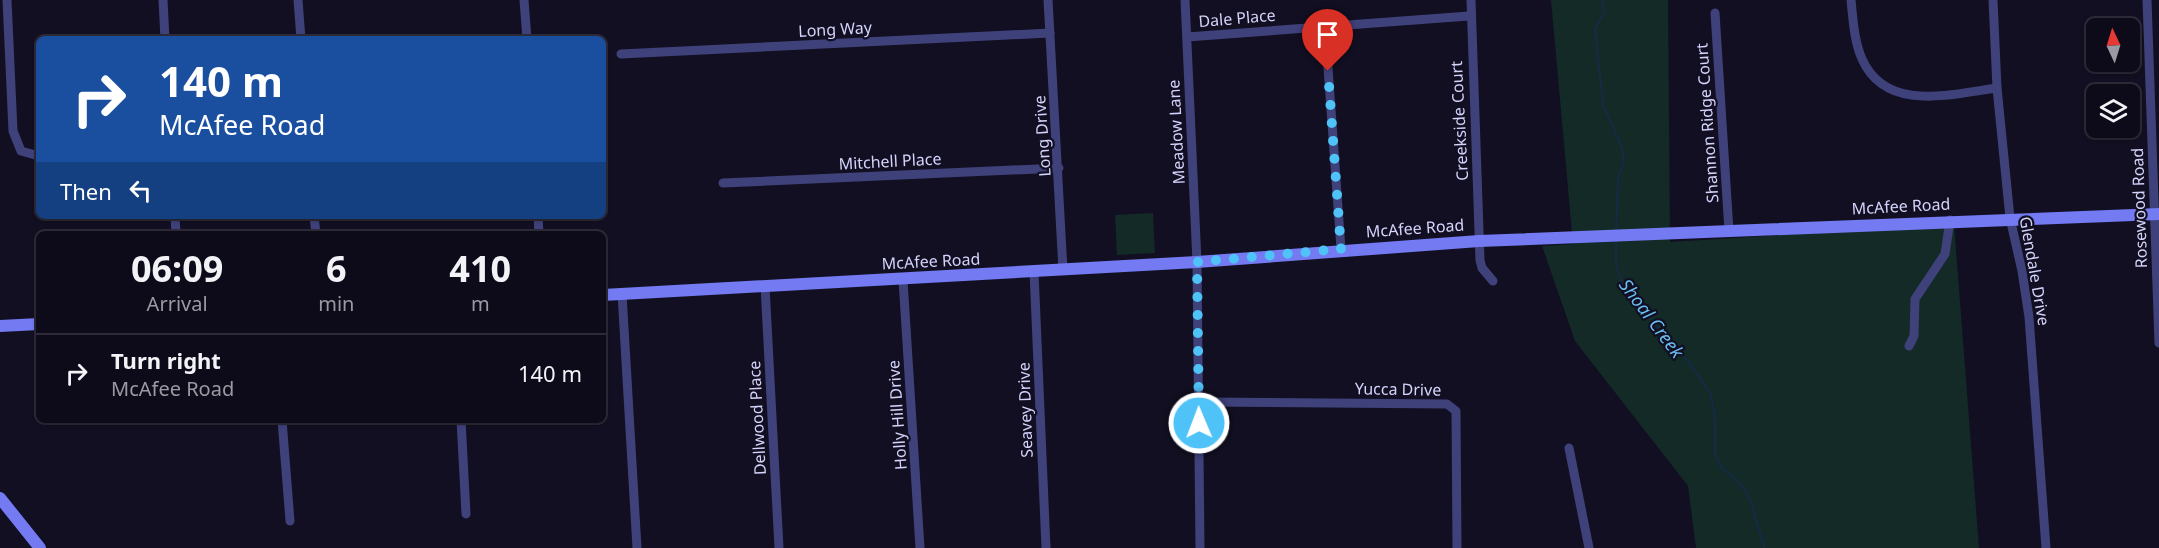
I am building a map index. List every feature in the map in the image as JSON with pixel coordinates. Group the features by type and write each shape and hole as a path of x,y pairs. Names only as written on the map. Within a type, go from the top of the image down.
{"street":[{"path":"7,0 13,131 21,151 36,155"},
{"path":"162,0 165,36"},
{"path":"298,0 301,36"},
{"path":"524,0 527,36"},
{"name":"Long Drive","path":"1048,0 1063,270"},
{"name":"Meadow Lane","path":"1185,0 1197,262 1200,548"},
{"name":"Creekside Court","path":"1471,0 1469,16 1479,241 1482,268 1493,281"},
{"path":"1851,0 1861,58 1871,75 1890,90 1913,97 1997,88"},
{"name":"Glendale Drive","path":"1993,0 1997,88 2010,219 2022,270 2029,316 2046,548"},
{"name":"Rosewood Road","path":"2146,0 2156,214 2159,343"},
{"name":"Shannon Ridge Court","path":"1715,13 1729,231"},
{"name":"Dale Place","path":"1187,37 1469,16"},
{"path":"1325,26 1341,249"},
{"name":"Long Way","path":"621,54 1050,33"},
{"name":"Mitchell Place","path":"723,183 1059,168"},
{"name":"McAfee Road","path":"606,295 1197,262 1341,249 1479,241 1950,220 2156,214"},
{"path":"1909,346 1914,336 1915,299 1945,254 1950,220"},
{"name":"Seavey Drive","path":"1034,272 1046,548"},
{"name":"Holly Hill Drive","path":"903,280 920,548"},
{"name":"Dellwood Place","path":"765,286 779,548"},
{"path":"622,294 637,548"},
{"path":"0,326 36,324"},
{"name":"Yucca Drive","path":"1199,402 1447,404 1456,411 1457,548"},
{"path":"282,423 290,522"},
{"path":"460,423 466,514"},
{"path":"1569,448 1589,548"},
{"path":"0,498 40,548"}],"green space":[{"path":"1551,0 1668,0 1670,242 1954,224 1979,548 1696,548 1688,486 1575,341 1542,246 1573,244"},
{"path":"1153,213 1155,253 1117,255 1115,215"}],"waterway":[{"name":"Shoal Creek","path":"1603,0 1604,12 1595,29 1603,105 1622,148 1624,161 1618,177 1616,232"},
{"name":"Shoal Creek","path":"1616,241 1616,264 1622,284 1691,365 1711,395 1715,419 1715,454 1721,467 1741,484 1752,504 1764,548"}],"route":[{"path":"1199,423 1197,262 1341,249 1328,71"}]}
